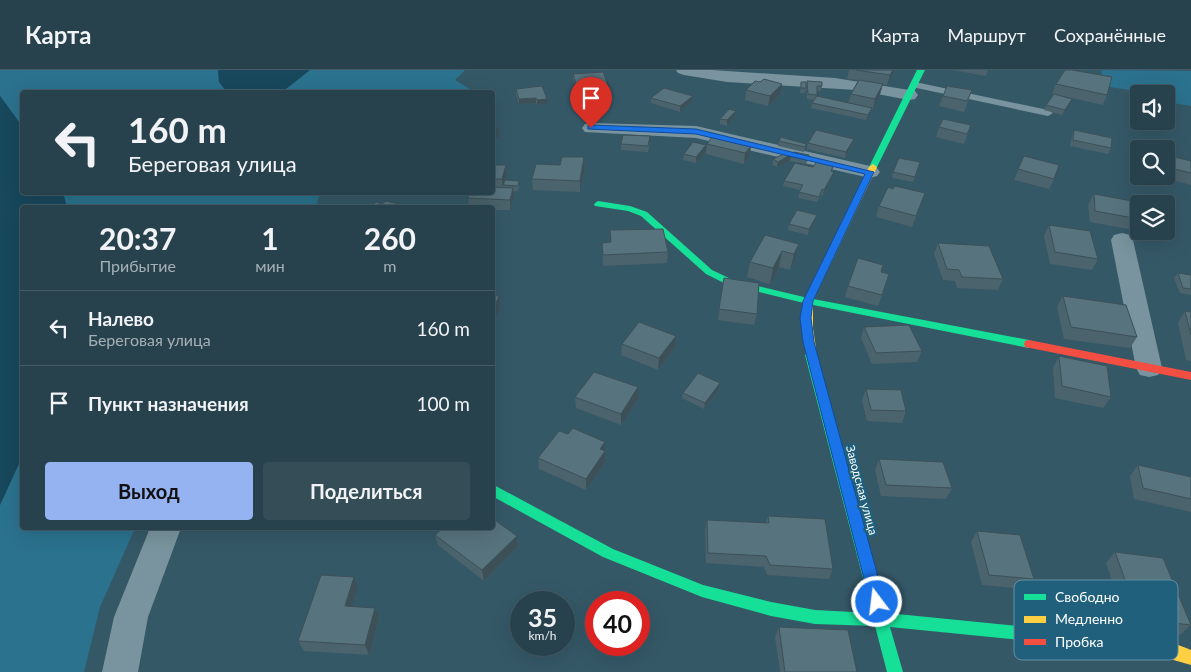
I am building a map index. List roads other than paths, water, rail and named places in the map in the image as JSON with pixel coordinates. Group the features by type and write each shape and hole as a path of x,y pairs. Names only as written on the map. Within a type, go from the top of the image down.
{"street":[{"path":"684,70 715,76 754,80 912,90"},
{"name":"Заводская улица","path":"895,672 808,342 806,318 808,301 921,70"},
{"path":"591,128 696,132 870,172"},
{"path":"598,204 630,209 644,214 696,262 709,272 723,278 808,301 1191,376"},
{"path":"1122,240 1149,368"},
{"path":"495,491 608,553 702,591 771,609 815,617 910,621 1014,632"},
{"path":"120,672 131,617 164,530"},
{"path":"1178,653 1191,658"}],"lane":[{"path":"912,90 1048,113"}]}
